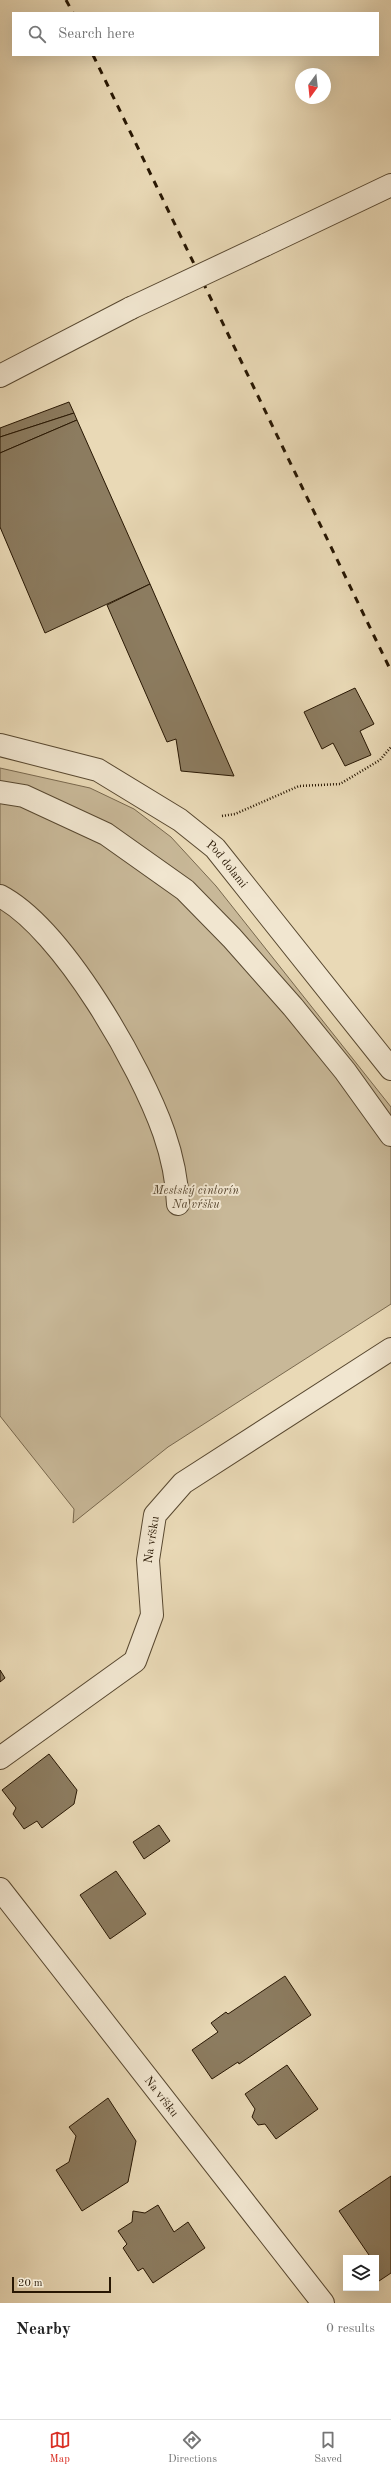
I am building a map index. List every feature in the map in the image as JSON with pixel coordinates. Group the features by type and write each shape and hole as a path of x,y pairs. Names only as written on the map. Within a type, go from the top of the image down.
{"street":[{"path":"0,376 131,308 391,186"},
{"name":"Pod dolami","path":"0,745 98,770 180,820 215,848 391,1069"},
{"path":"0,792 24,796 106,834 185,890 232,938 293,1007 345,1071 391,1135"},
{"path":"0,896 8,900 45,934 75,969 107,1020 142,1081 164,1133 177,1182 178,1204"},
{"name":"Na vŕšku","path":"0,1758 135,1661 152,1615 148,1560 155,1515 183,1482 391,1349"},
{"name":"Na vŕšku","path":"0,1889 323,2303"}],"path":[{"path":"180,820 235,814 299,786 340,784 380,760 391,747"}],"green space":[{"name":"Mestský cintorín Na vŕšku","path":"0,768 90,788 134,809 171,837 216,886 391,1107 391,1304 168,1447 73,1523 74,1509 0,1416"}],"building":[{"path":"69,402 74,413 0,437 0,428"},
{"path":"74,413 77,420 0,453 0,437"},
{"path":"77,420 150,584 45,633 0,527 0,453"},
{"path":"150,584 234,776 181,771 176,739 167,742 107,605"},
{"path":"355,688 374,724 360,731 371,755 345,766 333,743 322,749 304,712"},
{"path":"0,1670 5,1678 0,1682"},
{"path":"49,1754 77,1790 74,1804 42,1828 37,1821 24,1829 13,1814 16,1808 2,1790"},
{"path":"159,1825 170,1841 144,1859 133,1842"},
{"path":"116,1871 146,1914 110,1939 80,1895"},
{"path":"285,1976 311,2015 239,2064 238,2062 212,2079 192,2050 218,2032 211,2023 226,2012 228,2014"},
{"path":"287,2065 318,2109 276,2139 265,2124 258,2125 252,2117 255,2109 245,2094"},
{"path":"108,2098 136,2141 128,2182 82,2211 56,2170 69,2162 76,2136 69,2127"},
{"path":"391,2176 391,2273 379,2281 379,2255 369,2255 339,2211"},
{"path":"158,2205 174,2232 188,2222 205,2248 153,2283 143,2268 138,2271 123,2248 127,2244 118,2231 132,2222 133,2211 145,2213"}],"railway":[{"path":"66,0 72,12"},
{"path":"93,56 391,671"}]}
